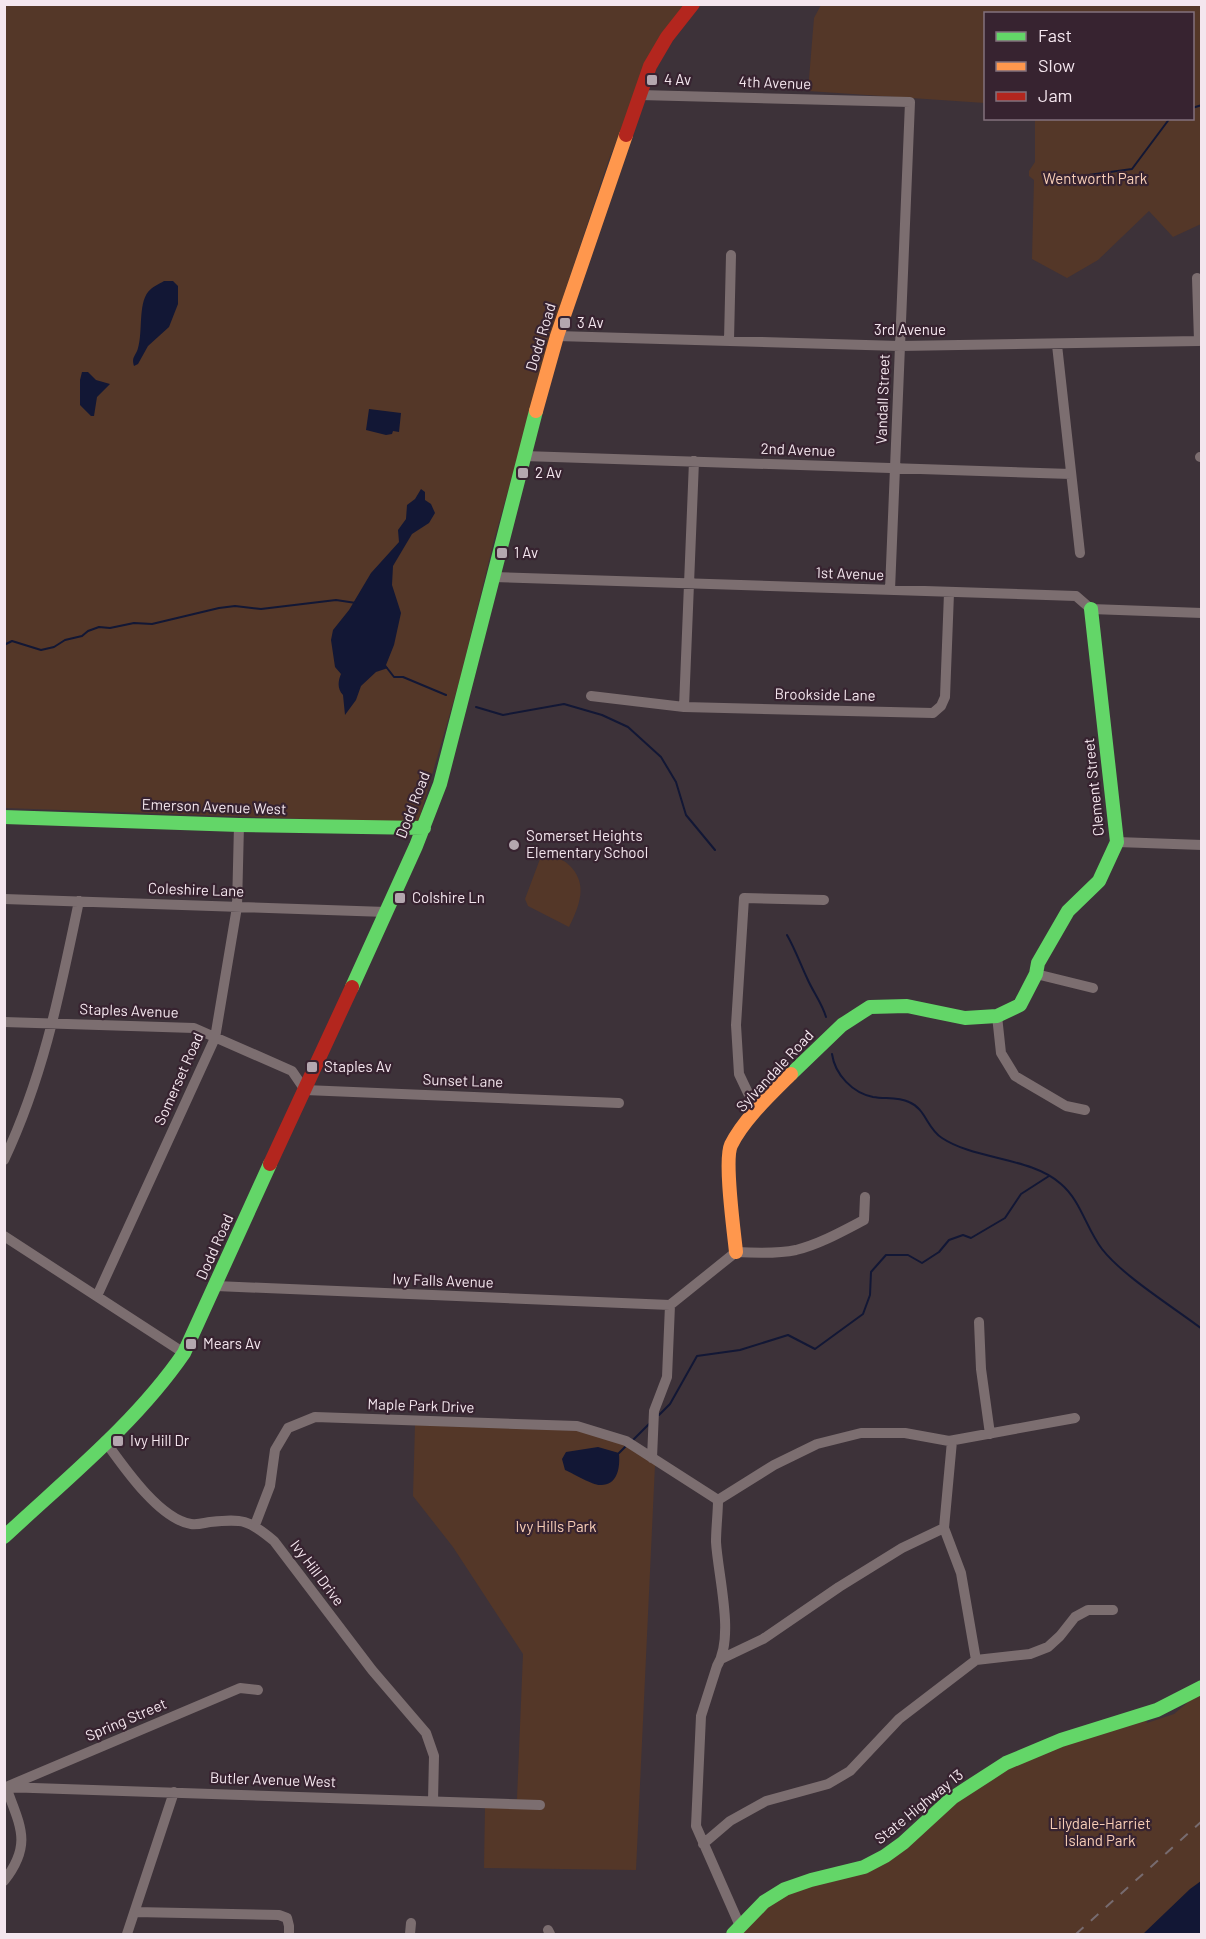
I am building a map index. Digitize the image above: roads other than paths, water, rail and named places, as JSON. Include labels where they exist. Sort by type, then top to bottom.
[{"type":"street","name":"Dodd Road","points":[[4,1537],[132,1417],[165,1381],[184,1353],[424,828],[440,784],[557,336],[650,66],[667,38],[693,4]]},
{"type":"street","name":"4th Avenue","points":[[640,94],[910,102]]},
{"type":"street","name":"Vandall Street","points":[[890,590],[910,102]]},
{"type":"street","points":[[729,340],[731,255]]},
{"type":"street","name":"3rd Avenue","points":[[557,336],[900,345],[1057,345],[1199,341],[1197,278]]},
{"type":"street","points":[[1057,345],[1080,553]]},
{"type":"street","name":"2nd Avenue","points":[[524,456],[1071,474]]},
{"type":"street","points":[[684,707],[694,461]]},
{"type":"street","name":"1st Avenue","points":[[493,577],[1076,596],[1091,609],[1202,613]]},
{"type":"street","name":"Brookside Lane","points":[[591,696],[684,707],[933,713],[941,706],[945,697],[949,592]]},
{"type":"street","name":"Clement Street","points":[[1036,974],[1038,963],[1068,911],[1099,881],[1117,842],[1091,609]]},
{"type":"street","name":"Emerson Avenue West","points":[[4,817],[239,825],[424,828]]},
{"type":"street","name":"Somerset Road","points":[[97,1296],[215,1038],[237,907],[239,825]]},
{"type":"street","points":[[1117,842],[1202,845]]},
{"type":"street","points":[[760,1106],[748,1093],[739,1074],[736,1025],[744,898],[824,900]]},
{"type":"street","name":"Coleshire Lane","points":[[4,899],[386,912]]},
{"type":"street","points":[[4,1160],[30,1102],[54,1023],[79,901]]},
{"type":"street","points":[[1036,974],[1093,988]]},
{"type":"street","name":"Sylvandale Road","points":[[736,1252],[729,1175],[730,1147],[760,1106],[842,1025],[870,1007],[907,1006],[965,1018],[997,1016],[1020,1005],[1036,974]]},
{"type":"street","points":[[997,1016],[1001,1053],[1015,1076],[1066,1106],[1085,1110]]},
{"type":"street","name":"Staples Avenue","points":[[4,1022],[194,1028],[292,1071],[305,1090]]},
{"type":"street","name":"Sunset Lane","points":[[305,1090],[619,1103]]},
{"type":"street","points":[[718,1500],[652,1458],[654,1411],[667,1377],[670,1305],[736,1252],[796,1250],[831,1237],[864,1220],[865,1197]]},
{"type":"street","points":[[4,1236],[184,1353]]},
{"type":"street","name":"Ivy Falls Avenue","points":[[216,1286],[670,1305]]},
{"type":"street","points":[[979,1322],[981,1368],[990,1434]]},
{"type":"street","name":"Maple Park Drive","points":[[255,1525],[270,1486],[275,1450],[288,1428],[315,1417],[578,1426],[626,1441],[652,1458]]},
{"type":"street","points":[[718,1500],[774,1465],[817,1444],[861,1433],[905,1433],[949,1441],[1075,1418]]},
{"type":"street","points":[[105,1441],[139,1487],[173,1517],[192,1524],[235,1520],[255,1525]]},
{"type":"street","points":[[949,1441],[952,1441],[944,1528],[961,1574],[976,1660]]},
{"type":"street","points":[[718,1500],[716,1540],[722,1603],[726,1619],[721,1659],[702,1716],[696,1827],[737,1930]]},
{"type":"street","name":"Ivy Hill Drive","points":[[255,1525],[274,1541],[372,1670],[426,1733],[434,1756],[433,1801]]},
{"type":"street","points":[[721,1659],[763,1639],[839,1587],[902,1548],[944,1528]]},
{"type":"street","points":[[703,1844],[730,1821],[766,1801],[828,1784],[850,1771],[899,1719],[976,1660],[1030,1654],[1048,1647],[1076,1617],[1089,1610],[1113,1610]]},
{"type":"street","name":"State Highway 13","points":[[737,1930],[764,1902],[787,1886],[864,1867],[886,1856],[972,1784],[1028,1751],[1159,1709],[1202,1687]]},
{"type":"street","name":"Spring Street","points":[[5,1787],[240,1688],[258,1690]]},
{"type":"street","points":[[4,1881],[13,1870],[20,1851],[22,1832],[5,1787]]},
{"type":"street","name":"Butler Avenue West","points":[[5,1787],[540,1805]]},
{"type":"street","points":[[128,1935],[174,1792]]},
{"type":"street","points":[[135,1912],[279,1915],[287,1918],[290,1926],[289,1935]]},
{"type":"water","points":[[164,281],[173,281],[178,286],[178,304],[169,327],[148,346],[138,364],[134,366],[145,297],[151,289]]},
{"type":"water","points":[[82,372],[88,372],[96,380],[110,384],[97,397],[94,416],[91,416],[80,405]]},
{"type":"water","points":[[369,409],[401,413],[399,432],[393,431],[392,434],[386,435],[366,430]]},
{"type":"water","points":[[421,489],[425,492],[425,500],[431,504],[435,513],[429,523],[412,534],[393,566],[392,585],[401,613],[394,645],[386,665],[388,668],[376,672],[361,686],[356,700],[345,715],[343,695],[339,685],[341,674],[335,667],[331,640],[333,630],[349,610],[371,573],[399,542],[398,530],[406,519],[407,505],[415,499]]},
{"type":"water","points":[[598,1447],[619,1453],[617,1474],[611,1482],[597,1485],[565,1470],[562,1459],[566,1452]]},
{"type":"water","points":[[1201,1881],[1201,1934],[1143,1934],[1190,1889]]},
{"type":"waterway","points":[[1194,107],[1202,105]]},
{"type":"waterway","points":[[1045,181],[1132,169],[1169,120]]},
{"type":"waterway","points":[[4,645],[12,641],[41,650],[82,636],[99,627],[110,628],[134,623],[152,624],[235,606],[261,609],[336,600],[356,603]]},
{"type":"waterway","points":[[387,668],[394,677],[403,677],[446,695]]},
{"type":"waterway","points":[[476,707],[503,715],[564,704],[602,715],[628,727],[661,757],[676,782],[686,815],[715,850]]},
{"type":"waterway","points":[[787,935],[826,1017]]},
{"type":"waterway","points":[[832,1054],[841,1076],[859,1092],[873,1097],[905,1100],[919,1109],[937,1134],[955,1145],[1019,1163],[1049,1175],[1074,1198],[1096,1241],[1111,1259],[1122,1270],[1202,1329]]},
{"type":"waterway","points":[[659,1415],[670,1404],[697,1356],[740,1350],[788,1335],[815,1349],[863,1314],[870,1295],[871,1272],[886,1255],[908,1255],[922,1263],[939,1252],[949,1240],[963,1235],[971,1238],[1005,1218],[1021,1194],[1049,1176]]},
{"type":"waterway","points":[[633,1440],[650,1423]]},
{"type":"waterway","points":[[619,1453],[626,1446]]},
{"type":"railway","points":[[1076,1934],[1202,1821]]},
{"type":"place","name":"4 Av","points":[[652,80]]},
{"type":"place","name":"3 Av","points":[[565,323]]},
{"type":"place","name":"2 Av","points":[[523,473]]},
{"type":"place","name":"1 Av","points":[[502,553]]},
{"type":"place","name":"Somerset Heights Elementary School","points":[[514,845]]},
{"type":"place","name":"Colshire Ln","points":[[400,898]]},
{"type":"place","name":"Staples Av","points":[[312,1067]]},
{"type":"place","name":"Mears Av","points":[[191,1344]]},
{"type":"place","name":"Ivy Hill Dr","points":[[118,1441]]},
{"type":"park label","name":"Wentworth Park","points":[[1095,179]]},
{"type":"park label","name":"Ivy Hills Park","points":[[556,1527]]},
{"type":"park label","name":"Lilydale-Harriet Island Park","points":[[1100,1832]]}]
